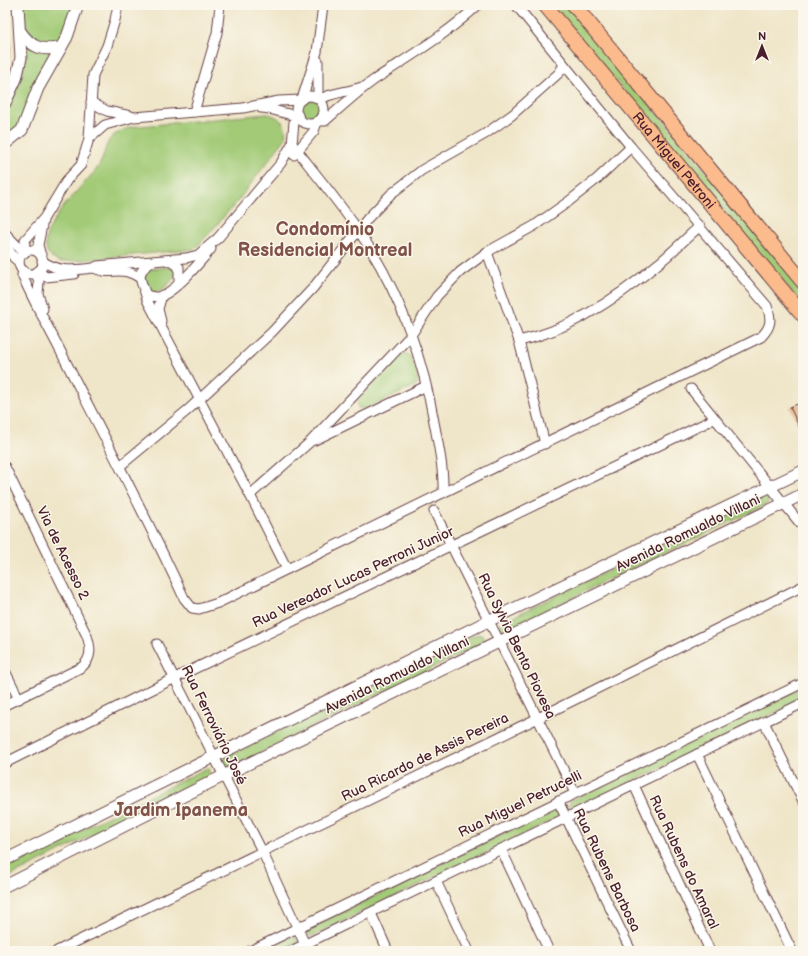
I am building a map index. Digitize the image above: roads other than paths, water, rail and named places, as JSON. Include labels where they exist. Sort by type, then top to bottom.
[{"type":"main road","name":"Rua Miguel Petroni","points":[[545,5],[803,315]]},
{"type":"main road","name":"Rua Miguel Petroni","points":[[574,5],[803,282]]},
{"type":"street","points":[[5,103],[16,79],[21,58],[18,5]]},
{"type":"street","points":[[7,142],[22,130],[38,88],[73,23],[78,5]]},
{"type":"street","points":[[19,262],[24,253],[24,244],[28,236],[44,218],[56,195],[81,165],[88,139],[93,75],[107,46],[118,5]]},
{"type":"street","points":[[194,112],[217,33],[220,5]]},
{"type":"street","points":[[281,163],[298,152],[314,131],[324,111],[319,99],[318,52],[323,5]]},
{"type":"street","points":[[318,52],[302,99],[297,107],[300,119],[308,124],[325,121],[369,84],[421,51],[463,19],[478,5]]},
{"type":"street","points":[[24,271],[22,275],[24,282],[46,322],[100,431],[120,466],[184,598],[192,608],[199,609],[218,603],[754,342],[767,331],[771,324],[767,306],[631,147],[516,5]]},
{"type":"street","points":[[19,30],[34,46],[52,50],[60,48]]},
{"type":"street","points":[[120,466],[198,401],[272,332],[313,288],[373,213],[405,182],[439,160],[485,134],[512,115],[559,73],[564,65]]},
{"type":"street","points":[[243,108],[279,101],[302,99],[310,96],[319,99],[326,95],[347,92],[369,84]]},
{"type":"street","points":[[91,102],[107,111],[134,117]]},
{"type":"street","points":[[88,139],[105,125],[134,117],[243,108],[270,108],[291,116],[298,115]]},
{"type":"street","points":[[146,295],[156,297],[162,295],[178,283],[206,255],[218,238],[281,163],[292,144],[294,122],[298,115]]},
{"type":"street","points":[[292,144],[359,231],[396,300],[411,335],[426,386],[441,462],[443,493]]},
{"type":"street","points":[[250,494],[310,442],[411,335],[428,309],[449,282],[487,252],[534,226],[568,202],[597,179],[631,147]]},
{"type":"street","points":[[5,243],[24,271],[30,274],[37,272],[42,267],[42,258],[38,244],[44,218]]},
{"type":"street","points":[[519,342],[542,337],[589,314],[659,264],[700,226]]},
{"type":"street","points":[[5,233],[19,237],[28,236]]},
{"type":"street","points":[[5,233],[24,253]]},
{"type":"street","points":[[24,253],[31,251],[58,270],[80,270],[94,268],[97,266],[193,257],[218,238]]},
{"type":"street","points":[[487,252],[519,342],[545,444]]},
{"type":"street","points":[[154,260],[143,269],[140,278],[147,300],[198,401],[250,494],[287,569]]},
{"type":"street","points":[[165,260],[175,264],[178,267],[178,283]]},
{"type":"street","points":[[94,268],[106,271],[128,271],[140,278]]},
{"type":"street","points":[[37,272],[43,277],[54,277],[72,275],[80,270]]},
{"type":"street","points":[[37,272],[39,282],[38,294],[46,322]]},
{"type":"street","points":[[162,295],[158,309],[166,336]]},
{"type":"street","points":[[310,442],[426,386]]},
{"type":"street","points":[[691,389],[803,526]]},
{"type":"street","name":"Rua Vereador Lucas Perroni Junior","points":[[5,763],[175,678],[714,419]]},
{"type":"street","name":"Via de Acesso 2","points":[[5,467],[91,647],[88,659],[82,668],[19,699]]},
{"type":"street","name":"Avenida Romualdo Villani","points":[[5,860],[213,755],[488,621],[803,472]]},
{"type":"street","name":"Avenida Romualdo Villani","points":[[5,886],[223,776],[803,494]]},
{"type":"street","name":"Rua Sylvio Bento Piovesa","points":[[434,510],[575,793]]},
{"type":"street","name":"Rua Ricardo de Assis Pereira","points":[[57,951],[538,718],[803,586]]},
{"type":"street","name":"Rua Ferroviário José","points":[[157,644],[262,851],[306,948]]},
{"type":"street","points":[[5,671],[19,699],[5,705]]},
{"type":"street","name":"Rua Miguel Petrucelli","points":[[250,951],[803,683]]},
{"type":"street","points":[[291,951],[306,948],[370,912],[803,703]]},
{"type":"street","points":[[764,722],[803,801]]},
{"type":"street","points":[[697,754],[792,951]]},
{"type":"street","name":"Rua Rubens do Amaral","points":[[634,785],[710,951]]},
{"type":"street","name":"Rua Rubens Barbosa","points":[[558,801],[631,951]]},
{"type":"street","points":[[501,849],[549,951]]},
{"type":"street","points":[[436,881],[469,951]]},
{"type":"street","points":[[370,912],[388,951]]},
{"type":"district","name":"Condomínio Residencial Montreal","points":[[325,239]]},
{"type":"district","name":"Jardim Ipanema","points":[[181,810]]}]
